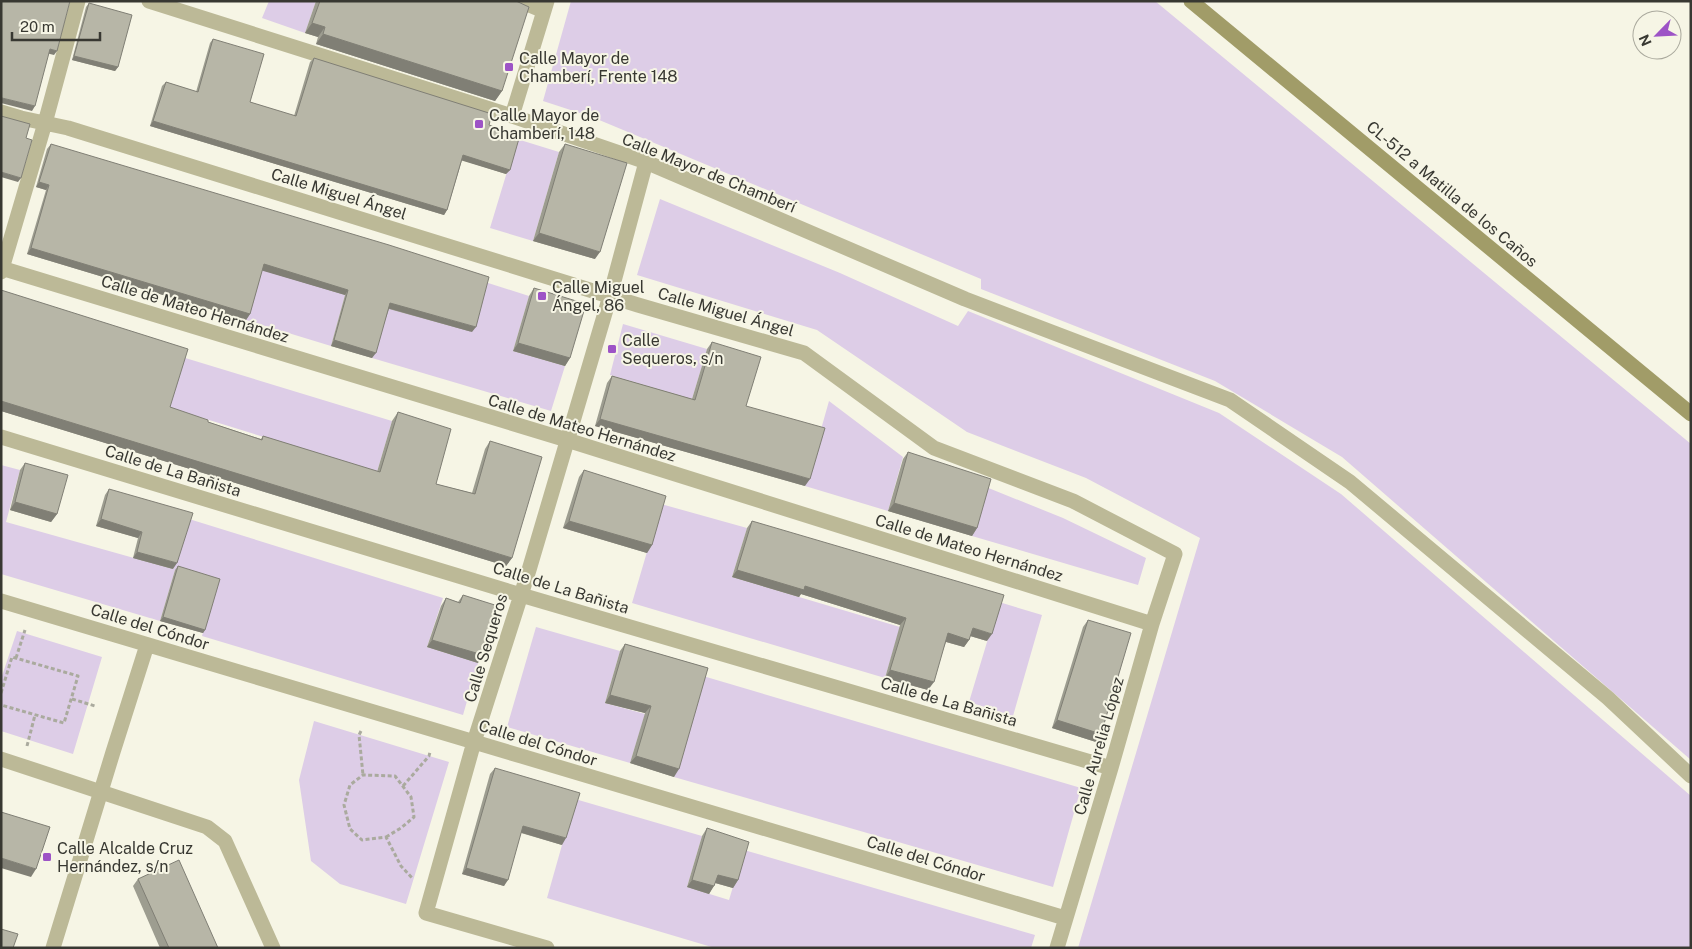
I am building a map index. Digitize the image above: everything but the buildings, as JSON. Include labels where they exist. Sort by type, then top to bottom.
[{"type":"street","points":[[2,269],[45,123],[78,1]]},
{"type":"street","name":"Calle Mayor de Chamberí","points":[[149,1],[512,116],[646,162],[965,299],[1230,400],[1350,482],[1608,698],[1691,776]]},
{"type":"street","points":[[512,116],[546,6],[520,1]]},
{"type":"street","name":"CL-512 a Matilla de los Caños","points":[[1191,1],[1691,414]]},
{"type":"street","name":"Calle Miguel Ángel","points":[[1,112],[68,128],[610,296],[804,353],[934,448],[1073,502],[1175,554]]},
{"type":"street","name":"Calle Sequeros","points":[[546,948],[426,913],[474,742],[521,595],[610,296],[646,162]]},
{"type":"street","name":"Calle de Mateo Hernández","points":[[2,269],[567,440],[1152,624]]},
{"type":"street","name":"Calle de La Bañista","points":[[1,437],[521,595],[1111,768]]},
{"type":"street","name":"Calle Aurelia López","points":[[1057,948],[1152,624],[1175,554]]},
{"type":"street","name":"Calle del Cóndor","points":[[1,601],[1065,918]]},
{"type":"street","points":[[53,948],[147,645]]},
{"type":"street","points":[[1,760],[206,827],[225,841],[273,948]]},
{"type":"path","points":[[16,658],[25,628]]},
{"type":"path","points":[[1,692],[12,657],[78,676],[64,723],[1,705]]},
{"type":"path","points":[[71,699],[95,706]]},
{"type":"path","points":[[28,740],[36,715]]},
{"type":"path","points":[[361,731],[359,735],[363,775]]},
{"type":"path","points":[[403,786],[429,756],[430,751]]},
{"type":"path","points":[[363,775],[395,776],[411,797],[414,817],[386,837],[362,840],[350,829],[344,805],[350,785],[363,775]]},
{"type":"path","points":[[386,837],[401,866],[417,882]]},
{"type":"shaded area","points":[[269,1],[316,1],[305,33],[262,18]]},
{"type":"shaded area","points":[[571,1],[1155,1],[1691,444],[1691,760],[1342,457],[1215,381],[981,289],[981,279],[592,117],[543,101]]},
{"type":"shaded area","points":[[517,139],[559,152],[533,241],[490,228]]},
{"type":"shaded area","points":[[660,199],[840,273],[958,326],[968,311],[1219,413],[1341,494],[1691,796],[1691,948],[1078,948],[1200,538],[1086,478],[967,432],[817,330],[637,275]]},
{"type":"shaded area","points":[[261,269],[345,295],[331,346],[246,320]]},
{"type":"shaded area","points":[[485,282],[529,296],[513,351],[565,366],[551,411],[372,358],[387,308],[455,327]]},
{"type":"shaded area","points":[[623,324],[707,349],[692,399],[610,375]]},
{"type":"shaded area","points":[[182,357],[392,421],[377,472],[167,407]]},
{"type":"shaded area","points":[[829,401],[903,457],[888,511],[805,486]]},
{"type":"shaded area","points":[[1,465],[20,470],[6,522],[173,569],[189,519],[443,598],[427,647],[478,663],[463,715],[202,636],[217,583],[175,570],[160,621],[1,574]]},
{"type":"shaded area","points":[[986,487],[1063,518],[1146,558],[1138,585],[972,536]]},
{"type":"shaded area","points":[[661,504],[747,528],[732,577],[900,627],[885,678],[632,603]]},
{"type":"shaded area","points":[[999,602],[1042,615],[1013,716],[969,702]]},
{"type":"shaded area","points":[[536,627],[620,651],[605,703],[645,714],[630,763],[507,727]]},
{"type":"shaded area","points":[[17,631],[102,657],[73,754],[1,731],[1,679]]},
{"type":"shaded area","points":[[703,676],[1081,788],[1053,887],[674,777]]},
{"type":"shaded area","points":[[314,721],[449,762],[406,904],[340,884],[311,861],[299,780]]},
{"type":"shaded area","points":[[575,799],[702,836],[687,887],[729,900],[744,850],[1035,935],[1031,948],[715,948],[547,898]]},
{"type":"place","name":"Calle Mayor de Chamberí, Frente 148","points":[[509,67]]},
{"type":"place","name":"Calle Mayor de Chamberí, 148","points":[[479,124]]},
{"type":"place","name":"Calle Miguel Ángel, 86","points":[[542,296]]},
{"type":"place","name":"Calle Sequeros, s/n","points":[[612,349]]},
{"type":"place","name":"Calle Alcalde Cruz Hernández, s/n","points":[[47,857]]}]
